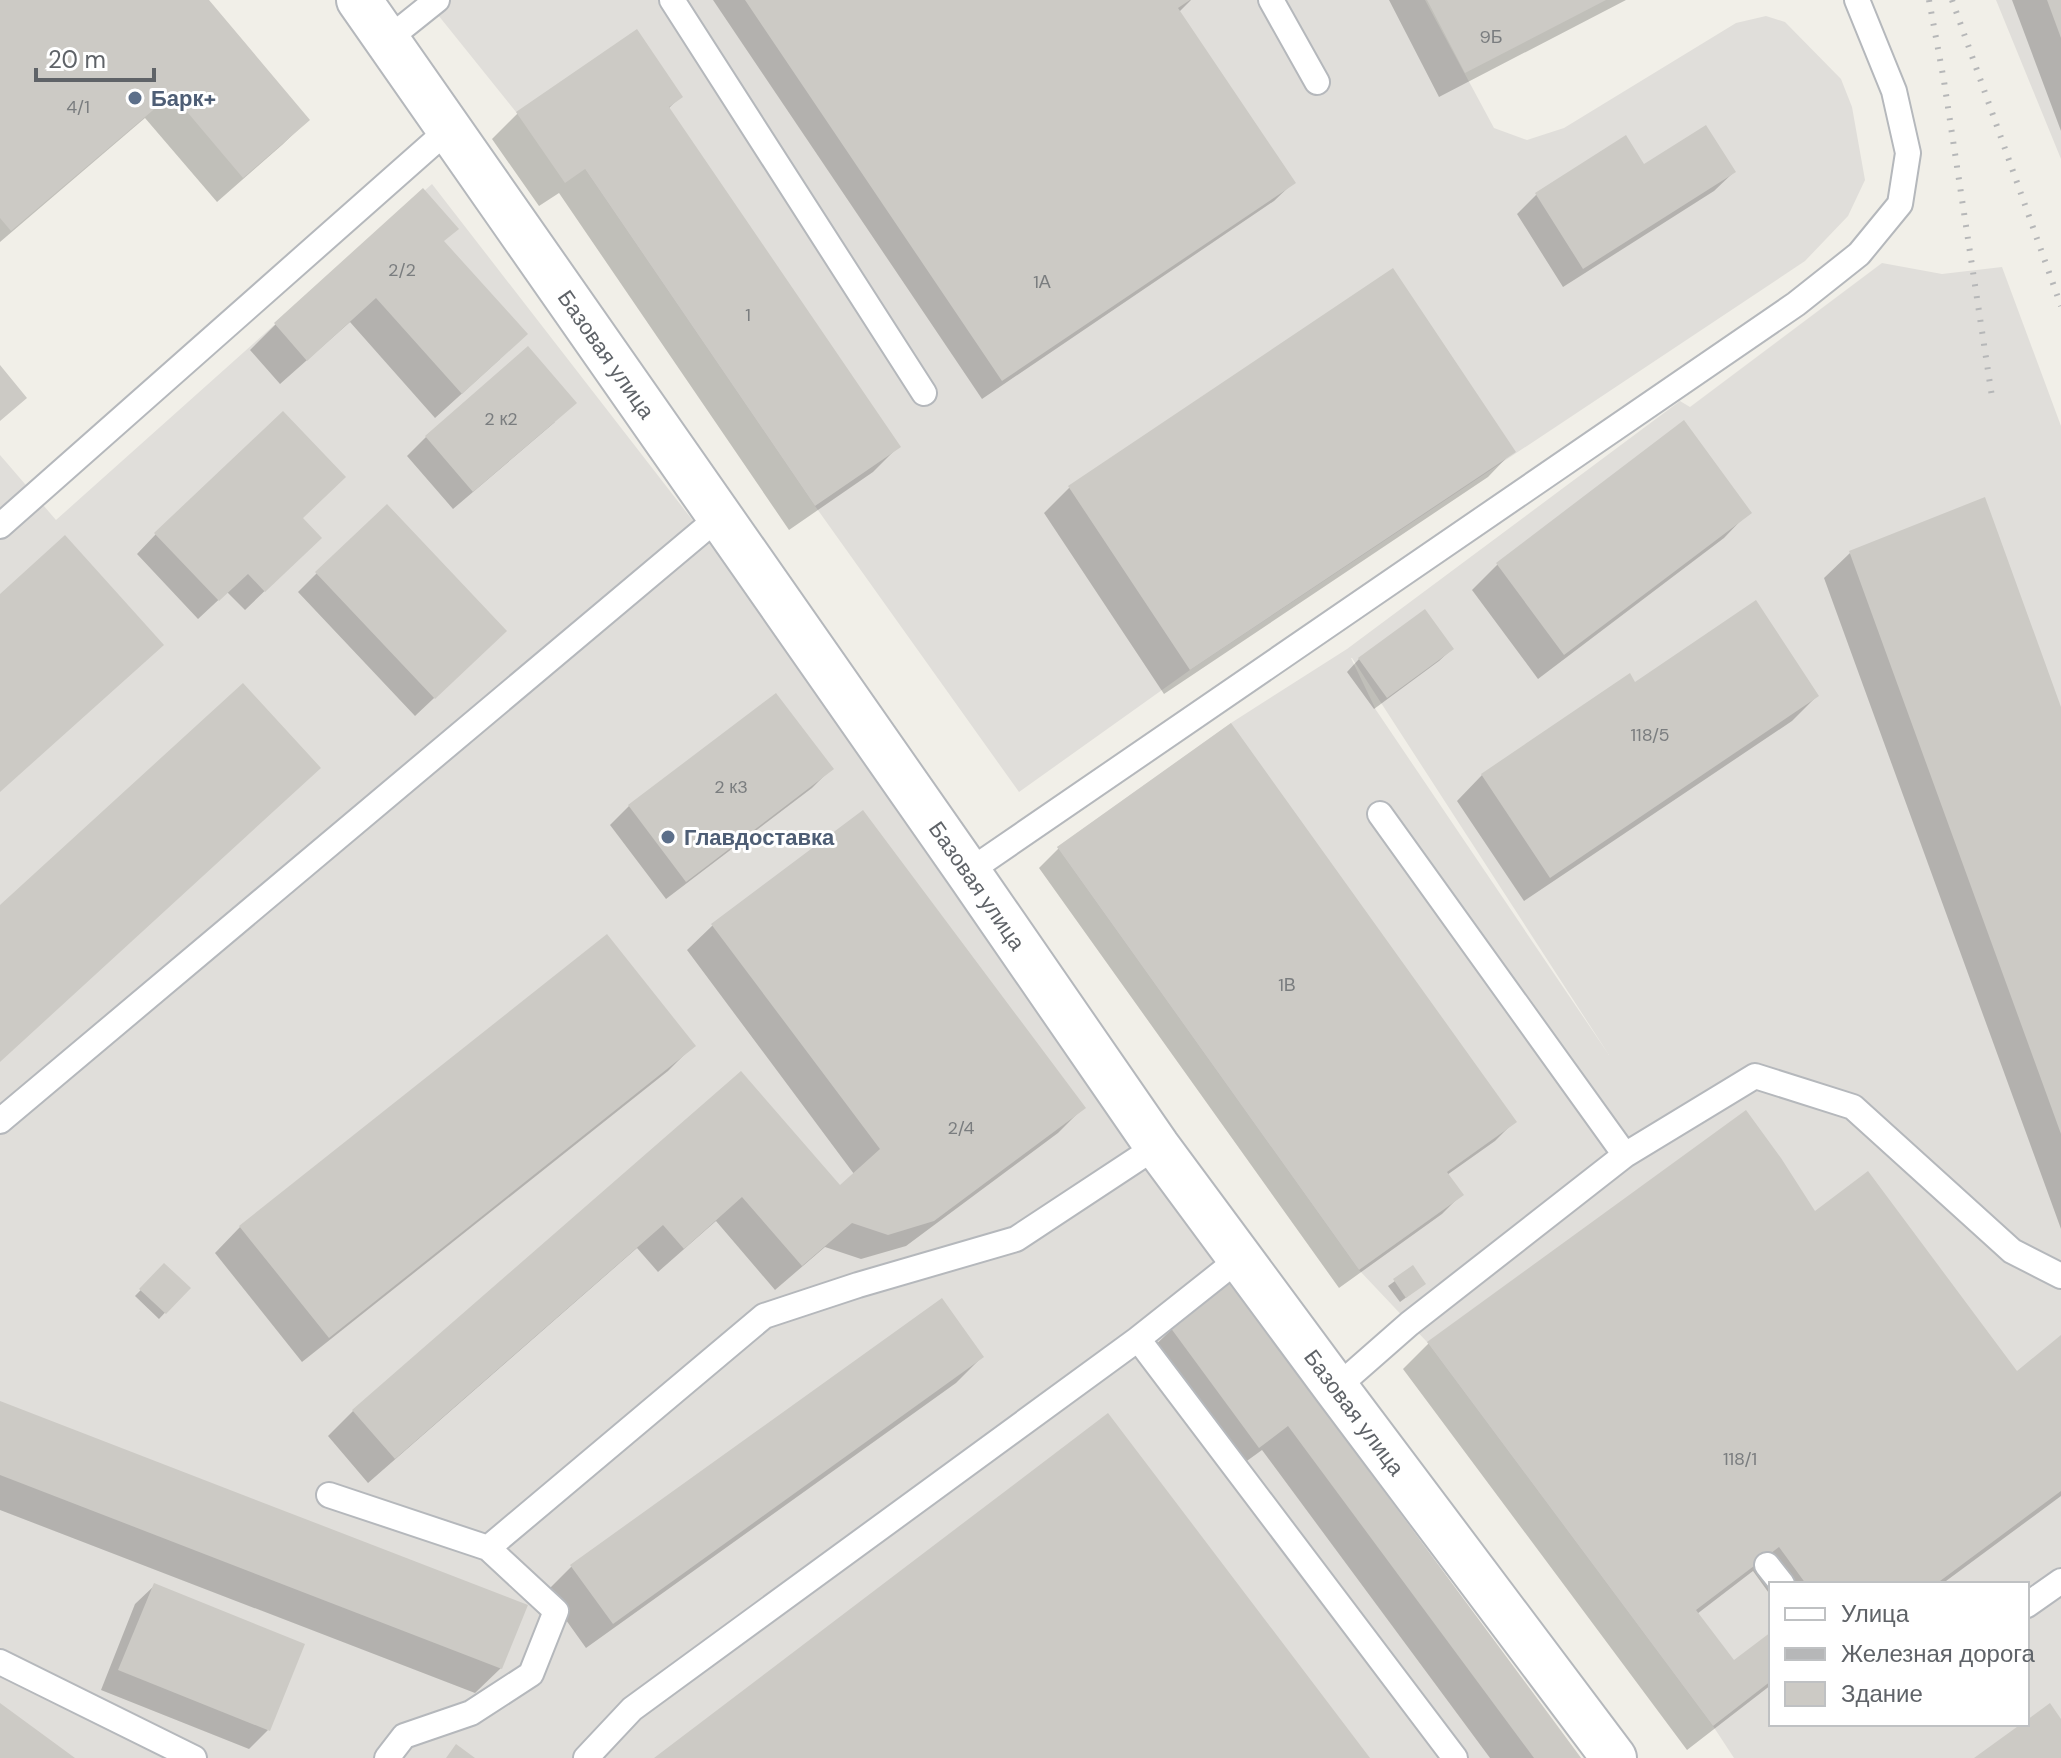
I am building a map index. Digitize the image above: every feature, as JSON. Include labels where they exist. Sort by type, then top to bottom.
[{"type":"street","name":"Базовая улица","points":[[359,0],[1157,1146],[1614,1758]]},
{"type":"lane","points":[[387,40],[437,0]]},
{"type":"lane","points":[[672,0],[924,393]]},
{"type":"lane","points":[[1271,0],[1317,82]]},
{"type":"lane","points":[[968,872],[1796,304],[1859,254],[1900,204],[1908,153],[1894,91],[1857,0]]},
{"type":"lane","points":[[0,526],[449,129]]},
{"type":"lane","points":[[0,1121],[720,516]]},
{"type":"lane","points":[[1380,814],[1625,1155]]},
{"type":"lane","points":[[1336,1388],[1409,1324],[1625,1155],[1755,1076],[1853,1107],[2012,1251],[2061,1276]]},
{"type":"lane","points":[[488,1548],[764,1316],[1016,1239],[1157,1146]]},
{"type":"lane","points":[[586,1758],[632,1709],[1138,1339],[1240,1258]]},
{"type":"lane","points":[[1138,1339],[1455,1758]]},
{"type":"lane","points":[[329,1495],[488,1548],[556,1611],[531,1674],[471,1713],[404,1736],[387,1758]]},
{"type":"lane","points":[[2029,1604],[2061,1581]]},
{"type":"lane","points":[[0,1662],[194,1758]]},
{"type":"shaded area","points":[[426,0],[1425,0],[1494,128],[1527,140],[1564,128],[1736,23],[1766,16],[1785,22],[1841,79],[1852,107],[1865,180],[1848,216],[1805,261],[1190,670],[1019,792],[815,506],[585,169],[516,112]]},
{"type":"shaded area","points":[[1996,0],[2061,0],[2061,159]]},
{"type":"shaded area","points":[[432,184],[718,553],[862,755],[897,812],[1139,1158],[1203,1239],[1230,1283],[1581,1758],[0,1758],[0,455],[56,520]]},
{"type":"shaded area","points":[[1882,263],[1942,274],[2002,267],[2061,426],[2061,1758],[1734,1758],[1427,1342],[1359,1270],[1057,847],[1231,723],[1347,649],[1680,401],[1690,407]],"holes":[[[1352,658],[1609,1055],[1376,710]]]},
{"type":"building","points":[[0,0],[209,0],[310,120],[243,178],[172,94],[11,231],[0,218]]},
{"type":"building","points":[[745,0],[1190,0],[1178,8],[1296,183],[1002,381]]},
{"type":"building","points":[[1427,0],[1606,0],[1465,73]]},
{"type":"building","points":[[2047,0],[2061,0],[2061,38]]},
{"type":"building","points":[[637,29],[683,97],[669,107],[901,447],[815,506],[585,169],[565,183],[516,112]]},
{"type":"building","points":[[1706,125],[1736,172],[1583,269],[1535,193],[1626,135],[1644,164]]},
{"type":"building","points":[[423,188],[459,229],[444,241],[528,334],[462,394],[376,298],[307,361],[274,323]]},
{"type":"building","points":[[1393,268],[1516,452],[1190,670],[1068,486]]},
{"type":"building","points":[[528,346],[577,403],[473,492],[425,436]]},
{"type":"building","points":[[0,365],[27,398],[0,421]]},
{"type":"building","points":[[283,411],[346,477],[303,518],[322,538],[265,592],[248,574],[219,601],[154,533]]},
{"type":"building","points":[[1684,420],[1752,513],[1564,655],[1496,563]]},
{"type":"building","points":[[1985,497],[2061,707],[2061,1134],[1849,551]]},
{"type":"building","points":[[387,504],[507,631],[435,699],[315,572]]},
{"type":"building","points":[[65,535],[164,645],[0,792],[0,594]]},
{"type":"building","points":[[1756,600],[1819,696],[1550,878],[1481,774],[1630,673],[1635,682]]},
{"type":"building","points":[[1425,609],[1454,649],[1387,698],[1358,658]]},
{"type":"building","points":[[243,683],[321,768],[0,1062],[0,905]]},
{"type":"building","points":[[776,693],[834,769],[686,882],[628,805]]},
{"type":"building","points":[[1231,723],[1517,1122],[1447,1172],[1464,1195],[1359,1270],[1057,847]]},
{"type":"building","points":[[863,810],[1086,1108],[934,1221],[888,1235],[852,1223],[802,1266],[742,1197],[684,1249],[663,1225],[395,1459],[352,1410],[741,1071],[840,1185],[880,1149],[711,924]]},
{"type":"building","points":[[607,934],[696,1046],[329,1338],[239,1226]]},
{"type":"building","points":[[1746,1110],[1815,1211],[1868,1171],[2017,1371],[2061,1335],[2061,1491],[1939,1582],[1805,1582],[1779,1547],[1696,1610],[1734,1660],[1769,1634],[1769,1683],[1713,1726],[1427,1342]]},
{"type":"building","points":[[164,1263],[191,1288],[166,1314],[139,1289]]},
{"type":"building","points":[[1413,1265],[1426,1284],[1406,1298],[1393,1279]]},
{"type":"building","points":[[1230,1283],[1581,1758],[1534,1758],[1288,1426],[1259,1448],[1170,1327]]},
{"type":"building","points":[[942,1298],[984,1357],[613,1624],[570,1565]]},
{"type":"building","points":[[0,1401],[528,1605],[502,1669],[0,1475]]},
{"type":"building","points":[[1108,1413],[1370,1758],[654,1758]]},
{"type":"building","points":[[154,1583],[305,1644],[270,1731],[118,1670]]},
{"type":"building","points":[[0,1703],[75,1758],[0,1758]]},
{"type":"building","points":[[2050,1703],[2061,1719],[2061,1758],[1974,1758],[2018,1726],[2029,1726],[2029,1719]]},
{"type":"building","points":[[456,1744],[475,1758],[446,1758]]},
{"type":"railway","points":[[1929,0],[1992,397]]},
{"type":"railway","points":[[1952,0],[2061,306]]},
{"type":"place","name":"Барк+","points":[[135,98]]},
{"type":"place","name":"Главдоставка","points":[[668,837]]}]
